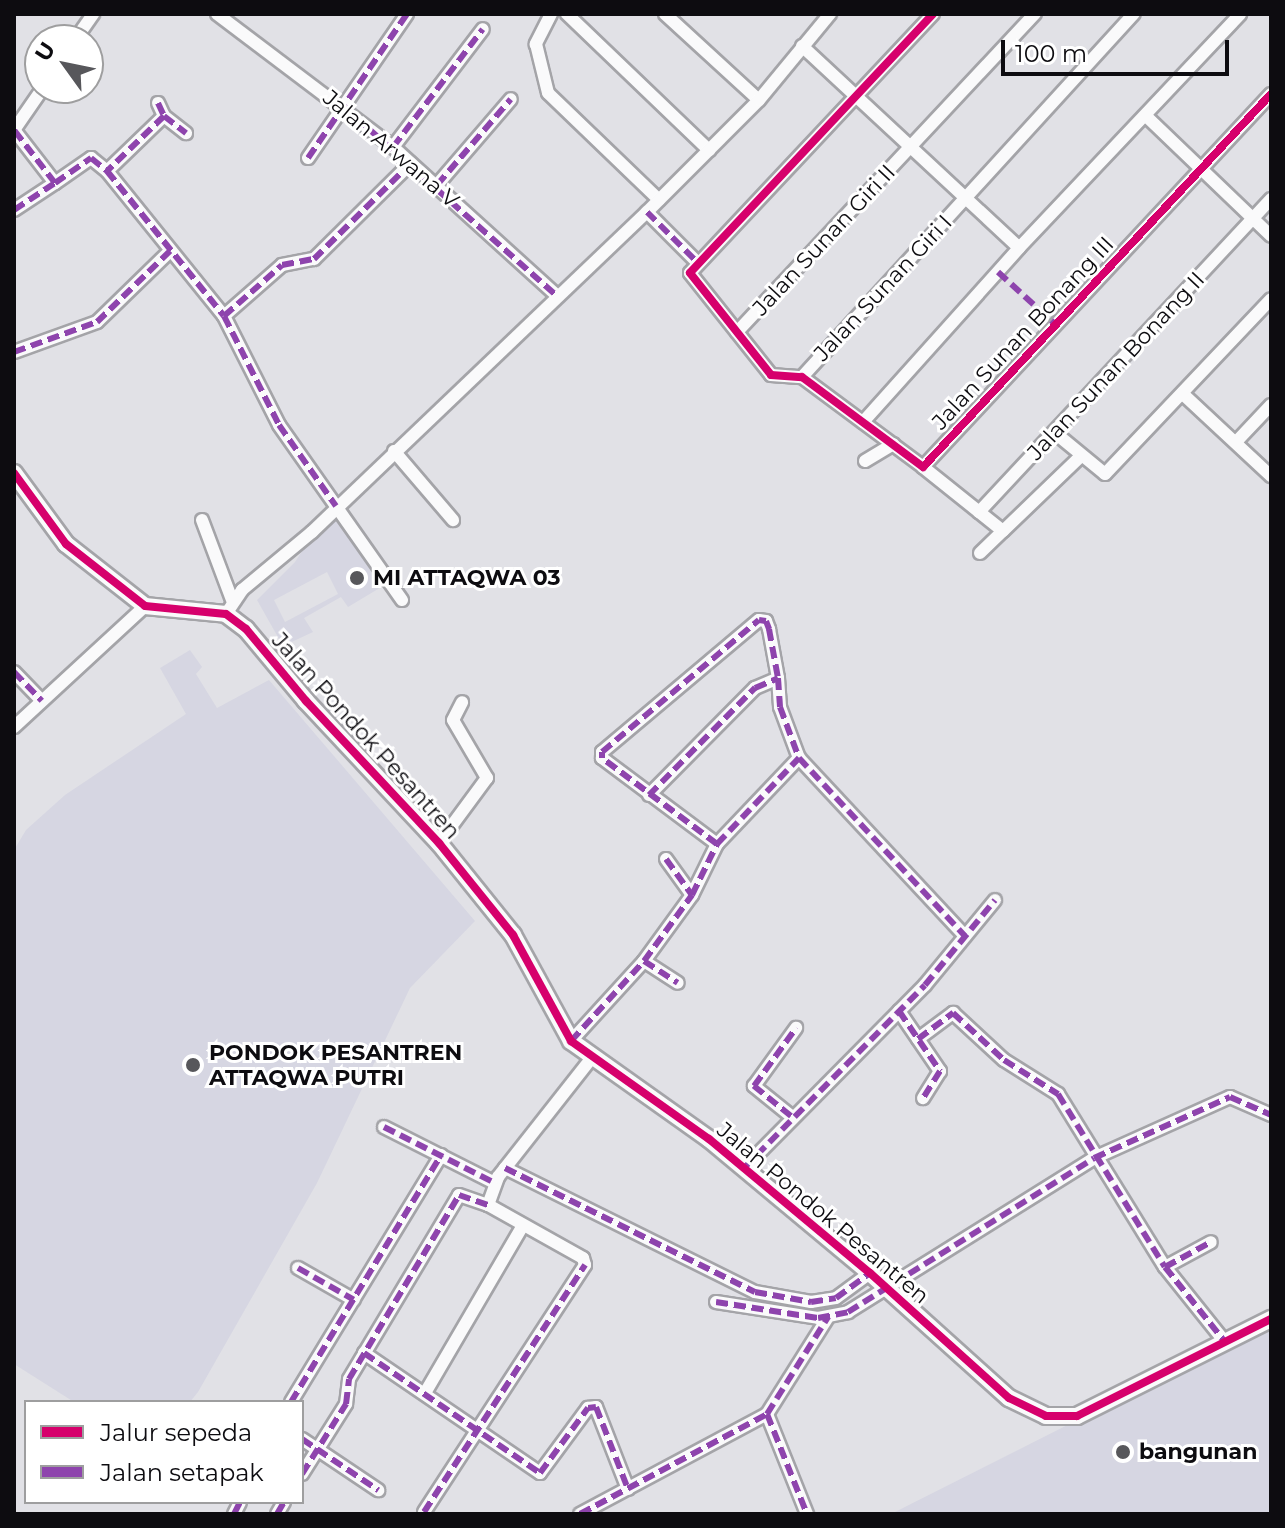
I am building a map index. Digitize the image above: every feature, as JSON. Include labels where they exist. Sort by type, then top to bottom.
[{"type":"street","name":"Jalan Arwana V","points":[[217,14],[343,106],[393,147],[556,295]]},
{"type":"street","points":[[308,158],[407,14]]},
{"type":"street","points":[[551,14],[536,44],[544,86],[659,200]]},
{"type":"street","points":[[567,14],[709,150]]},
{"type":"street","points":[[665,14],[759,100]]},
{"type":"street","points":[[14,473],[19,494],[66,544],[145,606],[229,607],[647,212],[759,100],[830,14]]},
{"type":"street","points":[[933,14],[698,263],[691,277],[771,375],[802,377],[1003,531]]},
{"type":"street","name":"Jalan Sunan Giri II","points":[[737,332],[1035,14]]},
{"type":"street","name":"Jalan Sunan Giri I","points":[[802,377],[1134,14]]},
{"type":"street","points":[[863,422],[1019,248],[1240,14]]},
{"type":"street","points":[[393,147],[483,29]]},
{"type":"street","points":[[802,46],[1019,248]]},
{"type":"street","name":"Jalan Sunan Bonang III","points":[[923,467],[1271,94]]},
{"type":"street","points":[[437,185],[511,99]]},
{"type":"street","points":[[32,104],[14,130],[55,183]]},
{"type":"street","points":[[107,171],[161,109],[186,133]]},
{"type":"street","points":[[1146,116],[1271,236]]},
{"type":"street","points":[[14,210],[91,158],[107,171],[224,316],[279,425],[402,600]]},
{"type":"street","points":[[224,316],[282,265],[314,259],[411,163]]},
{"type":"street","name":"Jalan Sunan Bonang II","points":[[979,512],[1271,199]]},
{"type":"street","points":[[647,212],[698,263]]},
{"type":"street","points":[[14,352],[97,322],[170,251]]},
{"type":"street","points":[[1054,432],[1105,474],[1184,395],[1271,299]]},
{"type":"street","points":[[1184,395],[1271,476]]},
{"type":"street","points":[[1236,442],[1271,405]]},
{"type":"street","points":[[865,461],[893,444]]},
{"type":"street","points":[[394,451],[453,520]]},
{"type":"street","points":[[980,553],[1081,456]]},
{"type":"street","points":[[202,520],[229,607]]},
{"type":"street","points":[[14,727],[145,606]]},
{"type":"street","name":"Jalan Pondok Pesantren","points":[[229,607],[306,701],[439,843],[513,935],[571,1041],[591,1059],[744,1168],[877,1279],[1009,1398],[1046,1416],[1077,1416],[1271,1319]]},
{"type":"street","points":[[717,844],[649,795],[602,752],[759,620],[766,621],[778,678],[780,707],[799,758],[965,936]]},
{"type":"street","points":[[14,672],[42,701]]},
{"type":"street","points":[[649,795],[755,688],[778,678]]},
{"type":"street","points":[[439,843],[487,778],[453,720],[462,702]]},
{"type":"street","points":[[571,1041],[644,961],[692,895],[717,844],[799,758]]},
{"type":"street","points":[[666,859],[692,895]]},
{"type":"street","points":[[744,1168],[791,1116],[899,1011],[995,900]]},
{"type":"street","points":[[644,961],[678,983]]},
{"type":"street","points":[[899,1011],[940,1071],[923,1098]]},
{"type":"street","points":[[918,1039],[953,1013],[1004,1060],[1058,1094],[1094,1158],[1165,1267],[1225,1342]]},
{"type":"street","points":[[791,1116],[754,1086],[796,1028]]},
{"type":"street","points":[[488,1205],[500,1175],[591,1059]]},
{"type":"street","points":[[384,1127],[441,1155],[500,1175],[755,1292],[811,1302],[836,1298],[877,1279],[1094,1158],[1230,1097],[1271,1115]]},
{"type":"street","points":[[292,1400],[441,1155]]},
{"type":"street","points":[[304,1471],[346,1404],[349,1379],[459,1195],[488,1205],[586,1263],[481,1429],[424,1512]]},
{"type":"street","points":[[425,1393],[523,1225]]},
{"type":"street","points":[[1165,1267],[1211,1242]]},
{"type":"street","points":[[298,1268],[354,1300]]},
{"type":"street","points":[[716,1302],[828,1317],[868,1303],[877,1279]]},
{"type":"street","points":[[580,1514],[767,1414],[828,1317]]},
{"type":"street","points":[[364,1353],[481,1429],[540,1473],[588,1408],[596,1407],[628,1489]]},
{"type":"street","points":[[767,1414],[807,1514]]},
{"type":"street","points":[[304,1440],[378,1490]]},
{"type":"shaded area","name":"MI ATTAQWA 03","points":[[331,507],[388,583],[348,607],[341,597],[304,618],[313,632],[283,646],[257,600],[295,562]],"holes":[[[327,572],[338,594],[285,622],[274,600]]]},
{"type":"shaded area","name":"PONDOK PESANTREN ATTAQWA PUTRI","points":[[190,650],[202,667],[196,674],[217,708],[269,680],[475,921],[410,988],[317,1183],[192,1400],[71,1400],[14,1364],[14,850],[26,830],[65,795],[186,714],[160,668]]},
{"type":"shaded area","points":[[1271,1330],[1271,1514],[891,1514],[1204,1356]]},
{"type":"marked path","points":[[308,158],[407,14]]},
{"type":"marked path","points":[[393,147],[483,29]]},
{"type":"marked path","points":[[437,185],[511,99]]},
{"type":"marked path","points":[[158,103],[164,116],[186,133]]},
{"type":"marked path","points":[[343,106],[556,295]]},
{"type":"marked path","points":[[164,116],[107,171],[224,316],[279,425],[336,506]]},
{"type":"marked path","points":[[14,130],[55,183],[14,210]]},
{"type":"marked path","points":[[55,183],[91,158],[107,171]]},
{"type":"marked path","points":[[224,316],[282,265],[314,259],[411,163]]},
{"type":"marked path","points":[[647,212],[698,263]]},
{"type":"marked path","points":[[14,352],[97,322],[170,251]]},
{"type":"marked path","points":[[998,272],[1056,325]]},
{"type":"marked path","points":[[717,844],[602,758],[602,752],[759,620],[766,621],[769,629],[778,678]]},
{"type":"marked path","points":[[14,672],[42,701]]},
{"type":"marked path","points":[[649,795],[755,688],[778,678],[780,707],[799,758],[965,936]]},
{"type":"marked path","points":[[571,1041],[644,961],[692,895],[717,844],[799,758]]},
{"type":"marked path","points":[[666,859],[692,895]]},
{"type":"marked path","points":[[744,1168],[925,985],[995,900]]},
{"type":"marked path","points":[[644,961],[678,983]]},
{"type":"marked path","points":[[899,1011],[940,1071],[923,1098]]},
{"type":"marked path","points":[[918,1039],[953,1013],[1004,1060],[1058,1094],[1165,1267],[1225,1342]]},
{"type":"marked path","points":[[791,1116],[754,1086],[796,1028]]},
{"type":"marked path","points":[[716,1302],[818,1318],[848,1312],[1094,1158],[1230,1097],[1271,1115]]},
{"type":"marked path","points":[[384,1127],[495,1183]]},
{"type":"marked path","points":[[292,1400],[441,1155]]},
{"type":"marked path","points":[[505,1168],[755,1292],[811,1302],[836,1298],[870,1273]]},
{"type":"marked path","points":[[304,1471],[346,1404],[349,1379],[459,1195],[488,1205]]},
{"type":"marked path","points":[[1165,1267],[1211,1242]]},
{"type":"marked path","points":[[424,1512],[585,1265]]},
{"type":"marked path","points":[[298,1268],[354,1300]]},
{"type":"marked path","points":[[580,1514],[767,1414],[828,1317]]},
{"type":"marked path","points":[[364,1353],[540,1473],[588,1408],[596,1407],[628,1489]]},
{"type":"marked path","points":[[767,1414],[807,1514]]},
{"type":"marked path","points":[[304,1440],[378,1490]]},
{"type":"marked path","points":[[234,1514],[239,1504]]},
{"type":"marked path","points":[[277,1514],[283,1504]]},
{"type":"cycle path","points":[[933,14],[690,273],[771,375],[802,377],[923,467],[1271,94]]},
{"type":"cycle path","points":[[14,473],[66,544],[145,606],[226,614],[246,629],[306,701],[439,843],[513,935],[571,1041],[709,1139],[870,1273],[1009,1398],[1046,1416],[1077,1416],[1271,1319]]},
{"type":"place","name":"MI ATTAQWA 03","points":[[357,578]]},
{"type":"place","name":"PONDOK PESANTREN ATTAQWA PUTRI","points":[[193,1065]]},
{"type":"place","name":"bangunan","points":[[1123,1452]]}]
